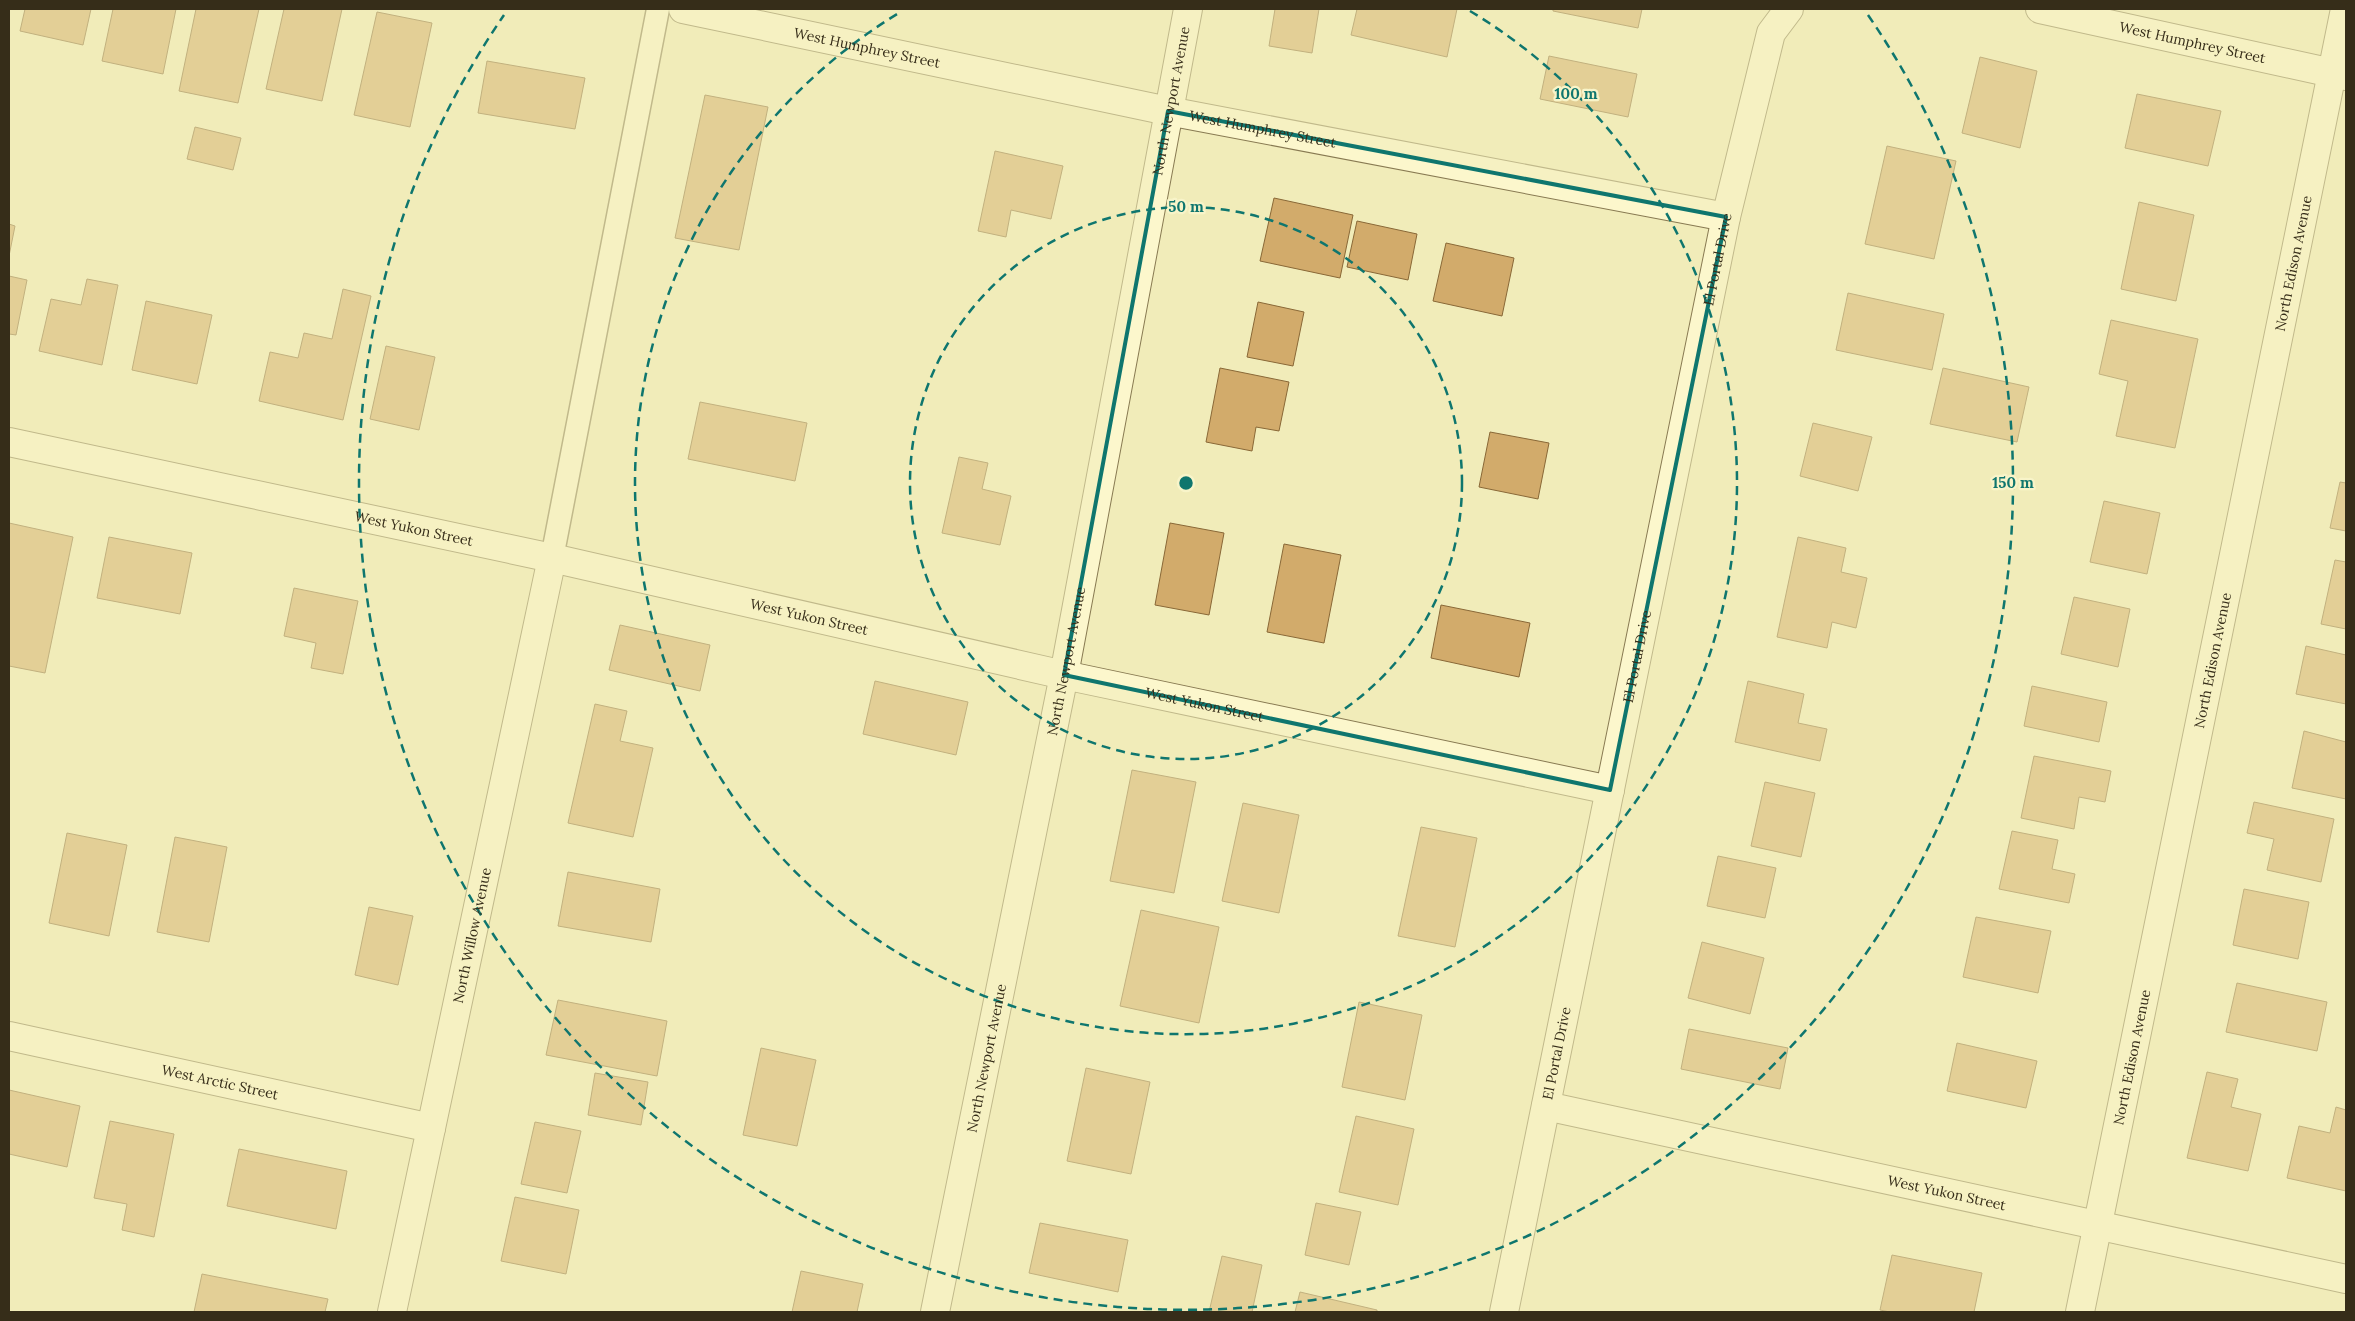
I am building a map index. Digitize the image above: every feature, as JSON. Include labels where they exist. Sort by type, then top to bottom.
[{"type":"street","name":"West Humphrey Street","points":[[683,9],[1168,110],[1726,217]]},
{"type":"street","name":"North Newport Avenue","points":[[935,1312],[1064,675],[1188,9]]},
{"type":"street","name":"El Portal Drive","points":[[1504,1312],[1726,217],[1771,33],[1789,9]]},
{"type":"street","name":"West Humphrey Street","points":[[2040,9],[2339,74]]},
{"type":"street","name":"North Edison Avenue","points":[[2080,1312],[2339,74],[2345,9]]},
{"type":"street","name":"West Yukon Street","points":[[9,442],[552,558],[1064,675],[1610,790]]},
{"type":"street","name":"North Willow Avenue","points":[[392,1312],[552,558]]},
{"type":"street","name":"West Arctic Street","points":[[9,1036],[431,1128]]},
{"type":"street","name":"West Yukon Street","points":[[1546,1106],[2346,1279]]},
{"type":"lane","points":[[552,558],[658,9]]},
{"type":"highlighted area","points":[[1168,111],[1726,217],[1610,790],[1064,675]]},
{"type":"building","points":[[25,9],[91,9],[83,45],[20,31]]},
{"type":"building","points":[[113,9],[176,9],[163,74],[102,61]]},
{"type":"building","points":[[196,9],[259,9],[238,103],[179,91]]},
{"type":"building","points":[[284,9],[342,9],[322,101],[266,89]]},
{"type":"building","points":[[1275,9],[1319,9],[1312,53],[1269,46]]},
{"type":"building","points":[[1357,9],[1457,9],[1447,57],[1351,35]]},
{"type":"building","points":[[1553,9],[1642,9],[1638,28],[1553,11]]},
{"type":"building","points":[[377,12],[432,23],[410,127],[354,115]]},
{"type":"building","points":[[1549,56],[1637,74],[1628,117],[1540,99]]},
{"type":"building","points":[[1980,57],[2037,71],[2020,148],[1962,133]]},
{"type":"building","points":[[487,61],[585,78],[575,129],[478,113]]},
{"type":"building","points":[[2137,94],[2221,111],[2208,166],[2125,148]]},
{"type":"building","points":[[705,95],[768,107],[739,250],[675,238]]},
{"type":"building","points":[[195,127],[241,138],[233,170],[187,159]]},
{"type":"building","points":[[1887,146],[1956,161],[1934,259],[1865,244]]},
{"type":"building","points":[[995,151],[1063,166],[1051,219],[1011,210],[1006,237],[978,231]]},
{"type":"building","points":[[1274,198],[1353,215],[1340,278],[1260,261]]},
{"type":"building","points":[[2139,202],[2194,215],[2176,301],[2121,289]]},
{"type":"building","points":[[1357,221],[1417,234],[1408,280],[1347,267]]},
{"type":"building","points":[[9,224],[15,226],[9,256]]},
{"type":"building","points":[[1446,243],[1514,258],[1502,316],[1433,301]]},
{"type":"building","points":[[9,276],[27,280],[16,335],[9,334]]},
{"type":"building","points":[[87,279],[118,285],[102,365],[39,351],[51,299],[81,305]]},
{"type":"building","points":[[343,289],[371,296],[343,420],[259,401],[270,352],[298,358],[304,333],[332,339]]},
{"type":"building","points":[[1848,293],[1944,314],[1932,370],[1836,350]]},
{"type":"building","points":[[146,301],[212,315],[197,384],[132,370]]},
{"type":"building","points":[[1258,302],[1304,312],[1293,366],[1247,357]]},
{"type":"building","points":[[2111,320],[2198,339],[2175,448],[2116,436],[2128,381],[2099,374]]},
{"type":"building","points":[[386,346],[435,357],[419,430],[370,419]]},
{"type":"building","points":[[1220,368],[1289,382],[1279,431],[1256,427],[1252,451],[1206,442]]},
{"type":"building","points":[[1943,368],[2029,387],[2017,442],[1930,424]]},
{"type":"building","points":[[700,402],[807,423],[795,481],[688,459]]},
{"type":"building","points":[[1813,423],[1872,437],[1858,491],[1800,476]]},
{"type":"building","points":[[1490,432],[1549,443],[1538,499],[1479,487]]},
{"type":"building","points":[[959,457],[988,463],[982,489],[1011,496],[1000,545],[942,533]]},
{"type":"building","points":[[2340,482],[2346,483],[2346,531],[2330,528]]},
{"type":"building","points":[[2104,501],[2160,513],[2147,574],[2090,562]]},
{"type":"building","points":[[9,523],[73,537],[45,673],[9,666]]},
{"type":"building","points":[[1170,523],[1224,533],[1209,615],[1155,605]]},
{"type":"building","points":[[109,537],[192,553],[180,614],[97,598]]},
{"type":"building","points":[[1798,537],[1846,548],[1841,572],[1867,578],[1856,628],[1832,622],[1827,648],[1777,637]]},
{"type":"building","points":[[1284,544],[1341,555],[1324,643],[1267,632]]},
{"type":"building","points":[[2335,560],[2346,562],[2346,629],[2321,624]]},
{"type":"building","points":[[294,588],[358,601],[343,674],[311,668],[316,643],[284,636]]},
{"type":"building","points":[[2074,597],[2130,609],[2118,667],[2061,654]]},
{"type":"building","points":[[1441,605],[1530,623],[1519,677],[1431,658]]},
{"type":"building","points":[[620,625],[710,645],[700,691],[609,670]]},
{"type":"building","points":[[2306,646],[2346,655],[2346,704],[2296,694]]},
{"type":"building","points":[[875,681],[968,702],[956,755],[863,734]]},
{"type":"building","points":[[1748,681],[1804,694],[1798,723],[1827,729],[1820,761],[1735,742]]},
{"type":"building","points":[[2032,686],[2107,702],[2099,742],[2024,726]]},
{"type":"building","points":[[595,704],[627,711],[620,741],[653,748],[633,837],[568,823]]},
{"type":"building","points":[[2304,731],[2346,742],[2346,799],[2292,788]]},
{"type":"building","points":[[2034,756],[2111,771],[2105,802],[2079,797],[2074,829],[2021,818]]},
{"type":"building","points":[[1132,770],[1196,782],[1174,893],[1110,881]]},
{"type":"building","points":[[1765,782],[1815,793],[1801,857],[1751,846]]},
{"type":"building","points":[[2254,802],[2334,819],[2321,882],[2267,870],[2274,839],[2247,833]]},
{"type":"building","points":[[1243,803],[1299,815],[1279,913],[1222,901]]},
{"type":"building","points":[[1421,827],[1477,838],[1455,947],[1398,936]]},
{"type":"building","points":[[2012,831],[2058,840],[2052,869],[2075,874],[2069,903],[1999,889]]},
{"type":"building","points":[[67,833],[127,845],[109,936],[49,923]]},
{"type":"building","points":[[175,837],[227,847],[209,942],[157,932]]},
{"type":"building","points":[[1718,856],[1776,868],[1765,918],[1707,906]]},
{"type":"building","points":[[568,872],[660,889],[651,942],[558,926]]},
{"type":"building","points":[[2244,889],[2309,902],[2298,959],[2233,945]]},
{"type":"building","points":[[369,907],[413,916],[398,985],[355,975]]},
{"type":"building","points":[[1141,910],[1219,927],[1199,1023],[1120,1006]]},
{"type":"building","points":[[1976,917],[2051,931],[2038,993],[1963,977]]},
{"type":"building","points":[[1702,942],[1764,958],[1750,1014],[1688,998]]},
{"type":"building","points":[[2237,983],[2327,1002],[2317,1051],[2226,1032]]},
{"type":"building","points":[[558,1000],[667,1021],[657,1076],[546,1055]]},
{"type":"building","points":[[1359,1002],[1422,1015],[1405,1100],[1342,1087]]},
{"type":"building","points":[[1689,1029],[1788,1048],[1780,1089],[1681,1069]]},
{"type":"building","points":[[1957,1043],[2037,1061],[2026,1108],[1947,1091]]},
{"type":"building","points":[[761,1048],[816,1060],[797,1146],[743,1135]]},
{"type":"building","points":[[1086,1068],[1150,1082],[1131,1174],[1067,1161]]},
{"type":"building","points":[[2207,1072],[2238,1079],[2231,1107],[2261,1114],[2248,1171],[2187,1158]]},
{"type":"building","points":[[595,1073],[648,1082],[641,1125],[588,1115]]},
{"type":"building","points":[[9,1090],[80,1106],[67,1167],[9,1154]]},
{"type":"building","points":[[2336,1107],[2346,1110],[2346,1191],[2287,1178],[2299,1126],[2330,1133]]},
{"type":"building","points":[[1356,1116],[1414,1129],[1398,1205],[1339,1192]]},
{"type":"building","points":[[110,1121],[174,1134],[154,1237],[122,1230],[127,1204],[94,1198]]},
{"type":"building","points":[[535,1122],[581,1131],[567,1193],[521,1184]]},
{"type":"building","points":[[239,1149],[347,1171],[336,1229],[227,1206]]},
{"type":"building","points":[[515,1197],[579,1210],[566,1274],[501,1261]]},
{"type":"building","points":[[1316,1203],[1361,1212],[1349,1265],[1305,1255]]},
{"type":"building","points":[[1040,1223],[1128,1240],[1118,1292],[1029,1273]]},
{"type":"building","points":[[1892,1255],[1982,1273],[1974,1312],[1890,1312],[1880,1310]]},
{"type":"building","points":[[1222,1256],[1262,1265],[1252,1312],[1209,1312]]},
{"type":"building","points":[[801,1271],[863,1284],[857,1312],[792,1312]]},
{"type":"building","points":[[202,1274],[328,1299],[325,1312],[194,1312]]},
{"type":"building","points":[[1300,1292],[1377,1310],[1377,1312],[1295,1312]]}]
